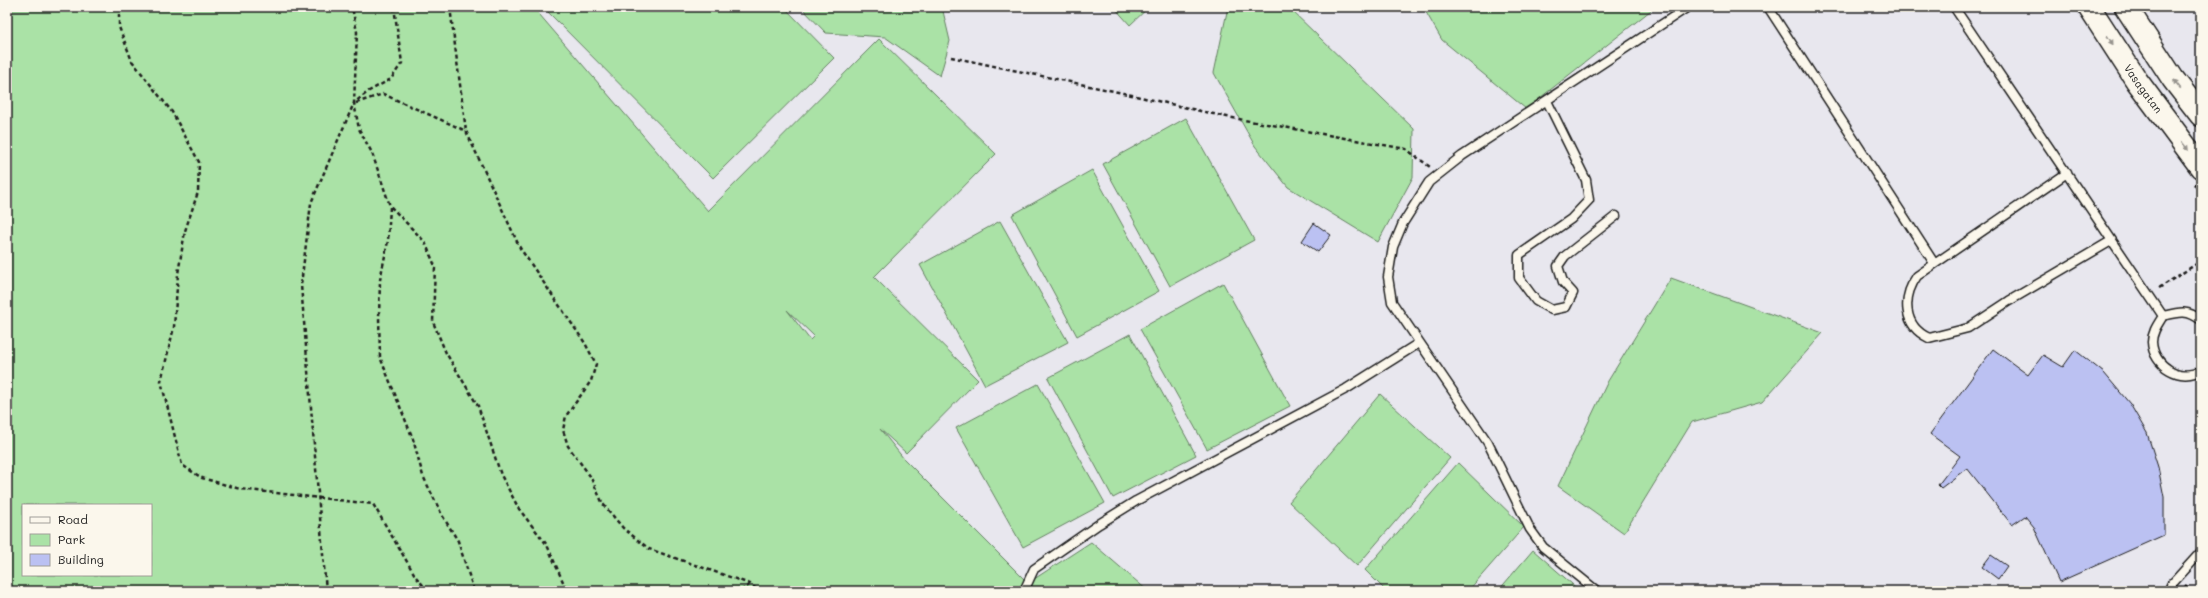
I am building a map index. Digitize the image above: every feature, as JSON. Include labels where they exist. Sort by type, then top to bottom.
[{"type":"street","name":"Vasagatan","points":[[2089,7],[2137,81],[2201,167]]},
{"type":"street","points":[[2126,7],[2173,79],[2201,115]]},
{"type":"lane","points":[[1597,591],[1544,548],[1530,529],[1488,443],[1392,302],[1388,277],[1393,247],[1403,223],[1429,182],[1462,156],[1688,7]]},
{"type":"lane","points":[[1768,7],[1934,263]]},
{"type":"lane","points":[[1954,7],[2067,173],[2110,241],[2162,316]]},
{"type":"lane","points":[[1547,101],[1586,180],[1589,200],[1571,218],[1519,255],[1519,278],[1536,301],[1552,310],[1566,307],[1573,293],[1563,282],[1558,266],[1565,256],[1616,216]]},
{"type":"lane","points":[[2067,173],[1917,276],[1910,287],[1907,299],[1912,323],[1921,334],[1929,338],[1968,328],[2009,301],[2110,241]]},
{"type":"lane","points":[[2201,320],[2193,314],[2179,312],[2162,316],[2153,333],[2152,343],[2158,358],[2167,370],[2177,374],[2193,375],[2201,370]]},
{"type":"lane","points":[[1024,591],[1034,569],[1099,524],[1136,501],[1346,389],[1420,343]]},
{"type":"lane","points":[[2169,591],[2171,585],[2201,552]]},
{"type":"path","points":[[119,7],[119,27],[132,61],[172,112],[199,162],[198,192],[185,231],[178,274],[174,327],[161,381],[182,465],[202,478],[240,489],[373,504],[416,576],[428,591]]},
{"type":"path","points":[[352,7],[357,32],[354,103],[359,129],[372,153],[390,206],[388,241],[380,280],[380,357],[413,439],[423,476],[442,515],[458,541],[474,591]]},
{"type":"path","points":[[326,591],[320,498],[301,285],[311,203],[354,103],[368,91],[390,79],[402,63],[394,7]]},
{"type":"path","points":[[450,7],[466,132],[520,248],[585,343],[596,364],[591,381],[566,416],[563,430],[568,446],[590,476],[603,504],[623,528],[649,549],[750,584],[759,591]]},
{"type":"path","points":[[951,57],[1124,93],[1222,116],[1406,148],[1439,174]]},
{"type":"path","points":[[354,103],[383,94],[466,132]]},
{"type":"path","points":[[390,206],[425,242],[435,266],[433,322],[446,353],[478,406],[501,475],[519,509],[547,545],[567,591]]},
{"type":"path","points":[[2148,295],[2201,261]]},
{"type":"path","points":[[741,591],[750,584]]},
{"type":"green space","points":[[7,7],[533,7],[708,211],[879,39],[996,154],[874,277],[978,380],[906,453],[880,429],[904,459],[1028,583],[1091,542],[1148,591],[7,591]],"holes":[[[787,310],[814,336],[810,340]]]},
{"type":"green space","points":[[543,7],[784,7],[834,58],[713,178]]},
{"type":"green space","points":[[801,7],[942,7],[950,41],[940,76],[885,37],[826,33]]},
{"type":"green space","points":[[1114,7],[1149,7],[1130,25]]},
{"type":"green space","points":[[1228,7],[1288,7],[1414,129],[1413,177],[1378,242],[1288,187],[1255,146],[1214,73]]},
{"type":"green space","points":[[1423,7],[1655,7],[1526,109],[1442,40]]},
{"type":"green space","points":[[1186,118],[1254,240],[1170,286],[1103,164]]},
{"type":"green space","points":[[1092,170],[1159,291],[1077,336],[1012,215]]},
{"type":"green space","points":[[1000,221],[1068,342],[985,385],[920,265]]},
{"type":"green space","points":[[1671,278],[1823,333],[1762,402],[1692,422],[1624,533],[1558,486],[1608,381]]},
{"type":"green space","points":[[1223,283],[1290,406],[1207,449],[1140,329]]},
{"type":"green space","points":[[1130,334],[1196,455],[1113,498],[1048,378]]},
{"type":"green space","points":[[1038,384],[1105,503],[1023,547],[956,428]]},
{"type":"green space","points":[[1380,394],[1450,458],[1357,566],[1289,502]]},
{"type":"green space","points":[[1458,463],[1524,527],[1468,591],[1386,591],[1365,570]]},
{"type":"green space","points":[[1533,550],[1580,591],[1498,591]]},
{"type":"building","points":[[1314,223],[1331,235],[1318,252],[1302,241]]},
{"type":"building","points":[[1993,349],[2028,375],[2043,355],[2063,367],[2075,350],[2104,373],[2130,404],[2147,433],[2158,467],[2164,497],[2164,535],[2059,582],[2034,527],[2025,516],[2012,525],[1967,468],[1941,488],[1938,485],[1960,456],[1930,434]]},
{"type":"building","points":[[1991,555],[2007,566],[1998,579],[1982,567]]}]
